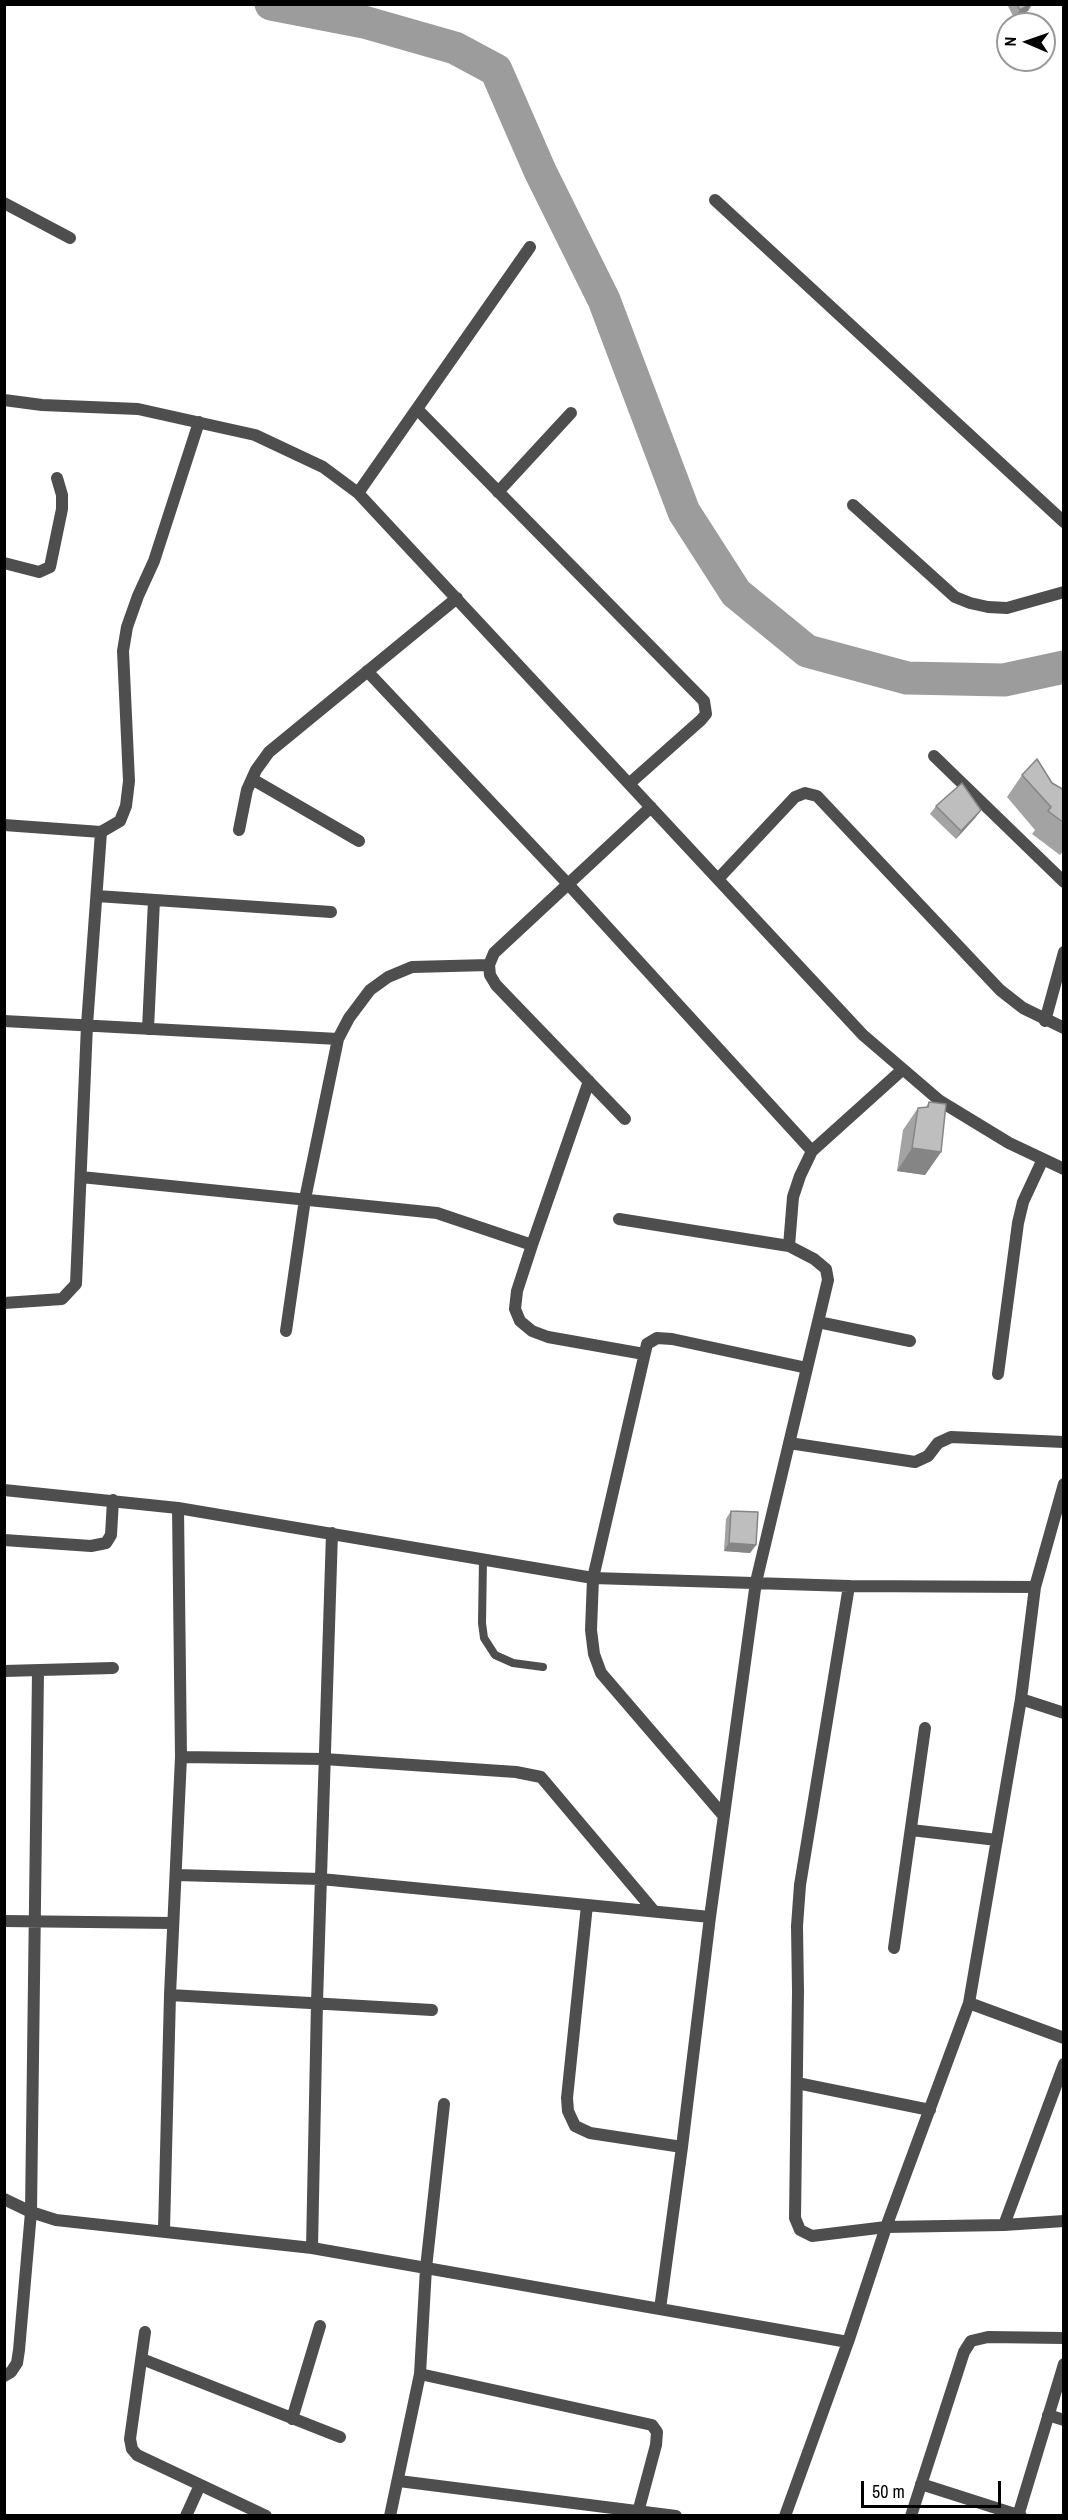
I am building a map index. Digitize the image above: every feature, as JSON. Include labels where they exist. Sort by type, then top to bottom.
[{"type":"street","points":[[715,200],[1064,522]]},
{"type":"street","points":[[4,203],[70,238]]},
{"type":"street","points":[[358,493],[530,247]]},
{"type":"street","points":[[4,400],[42,405],[138,410],[199,422],[255,435],[323,467],[358,493],[864,1035],[940,1101],[1010,1143],[1064,1169]]},
{"type":"street","points":[[417,409],[704,701],[706,714],[701,720],[630,783]]},
{"type":"street","points":[[498,492],[571,413]]},
{"type":"street","points":[[4,825],[101,832],[120,821],[126,806],[129,781],[123,651],[127,627],[154,561],[199,422]]},
{"type":"street","points":[[4,563],[39,572],[50,567],[63,501],[57,478]]},
{"type":"street","points":[[853,504],[955,597],[969,603],[1007,608],[1064,592]]},
{"type":"street","points":[[239,830],[247,790],[269,752],[457,598]]},
{"type":"street","points":[[367,671],[568,884],[812,1150]]},
{"type":"street","points":[[934,756],[1064,882]]},
{"type":"street","points":[[252,779],[359,841]]},
{"type":"street","points":[[718,879],[795,797],[805,793],[817,796],[1000,990],[1023,1008],[1045,1021],[1064,1028]]},
{"type":"street","points":[[625,1119],[496,985],[490,975],[489,965],[494,953],[651,807]]},
{"type":"street","points":[[4,1303],[62,1299],[76,1284],[87,1025],[101,832]]},
{"type":"street","points":[[97,896],[331,912]]},
{"type":"street","points":[[148,1029],[154,900]]},
{"type":"street","points":[[1045,1021],[1064,952]]},
{"type":"street","points":[[286,1331],[305,1199],[338,1039],[349,1018],[370,990],[388,977],[412,967],[489,965]]},
{"type":"street","points":[[4,1021],[338,1039]]},
{"type":"street","points":[[789,1246],[794,1197],[800,1176],[812,1150],[902,1070]]},
{"type":"street","points":[[589,1081],[532,1245],[517,1292],[515,1309],[520,1321],[532,1331],[548,1337],[644,1354]]},
{"type":"street","points":[[998,1374],[1018,1223],[1023,1202],[1043,1159]]},
{"type":"street","points":[[81,1177],[437,1213],[532,1245]]},
{"type":"street","points":[[619,1219],[789,1246],[814,1259],[826,1269],[828,1280],[756,1582],[723,1815],[660,2309]]},
{"type":"street","points":[[818,1322],[910,1341]]},
{"type":"street","points":[[723,1815],[601,1673],[594,1654],[591,1630],[593,1578],[647,1344],[657,1338],[672,1339],[807,1368]]},
{"type":"street","points":[[789,1443],[915,1462],[928,1456],[938,1443],[951,1437],[1064,1442]]},
{"type":"street","points":[[785,2516],[848,2342],[886,2227],[969,2003],[1021,1699],[1035,1587],[1061,1508],[1064,1484]]},
{"type":"street","points":[[4,1490],[178,1508],[593,1578],[849,1586],[1035,1587]]},
{"type":"street","points":[[4,1540],[91,1546],[106,1543],[111,1535],[113,1500]]},
{"type":"street","points":[[164,2230],[170,1995],[181,1757],[178,1508]]},
{"type":"street","points":[[312,2248],[324,1759],[333,1533]]},
{"type":"street","points":[[849,1586],[800,1885],[797,1926],[795,2218],[800,2230],[812,2236],[886,2227],[1004,2225],[1064,2221]]},
{"type":"street","points":[[4,1671],[38,1672],[113,1668]]},
{"type":"street","points":[[4,2376],[11,2373],[17,2362],[31,2212],[38,1672]]},
{"type":"street","points":[[1021,1699],[1064,1713]]},
{"type":"street","points":[[894,1948],[925,1728]]},
{"type":"street","points":[[181,1757],[324,1759],[516,1772],[542,1777],[654,1911]]},
{"type":"street","points":[[911,1830],[997,1840]]},
{"type":"street","points":[[176,1875],[321,1879],[710,1917]]},
{"type":"street","points":[[586,1905],[567,2098],[568,2111],[575,2126],[590,2133],[682,2147]]},
{"type":"street","points":[[4,1921],[173,1923]]},
{"type":"street","points":[[170,1995],[432,2010]]},
{"type":"street","points":[[969,2003],[1064,2038]]},
{"type":"street","points":[[1004,2225],[1064,2064]]},
{"type":"street","points":[[797,2083],[930,2110]]},
{"type":"street","points":[[390,2516],[420,2374],[426,2268],[444,2104]]},
{"type":"street","points":[[4,2199],[31,2212],[56,2220],[164,2230],[312,2248],[848,2342]]},
{"type":"street","points":[[292,2419],[320,2326]]},
{"type":"street","points":[[145,2332],[130,2439],[132,2449],[137,2455],[266,2516]]},
{"type":"street","points":[[911,2516],[964,2352],[971,2342],[988,2337],[1064,2338]]},
{"type":"street","points":[[141,2359],[340,2438]]},
{"type":"street","points":[[921,2484],[1019,2515],[1064,2364]]},
{"type":"street","points":[[420,2374],[652,2425],[657,2432],[656,2445],[637,2513]]},
{"type":"street","points":[[1048,2415],[1064,2420]]},
{"type":"street","points":[[399,2481],[637,2513],[676,2516]]},
{"type":"street","points":[[186,2516],[200,2485]]},
{"type":"lane","points":[[483,1559],[482,1623],[484,1638],[495,1655],[513,1663],[543,1667]]},
{"type":"building","points":[[1017,4],[1030,4],[1020,10]]},
{"type":"building","points":[[1037,759],[1052,783],[1064,790],[1064,823],[1048,811],[1051,807],[1022,775]]},
{"type":"building","points":[[962,783],[981,810],[961,831],[936,806]]},
{"type":"building","points":[[929,1102],[946,1104],[941,1152],[912,1148],[918,1108],[928,1107]]},
{"type":"building","points":[[731,1511],[758,1512],[756,1545],[729,1543]]},
{"type":"waterway","points":[[271,4],[364,22],[455,48],[496,70],[540,171],[604,300],[684,512],[736,593],[807,651],[907,678],[1004,680],[1064,667]]}]
